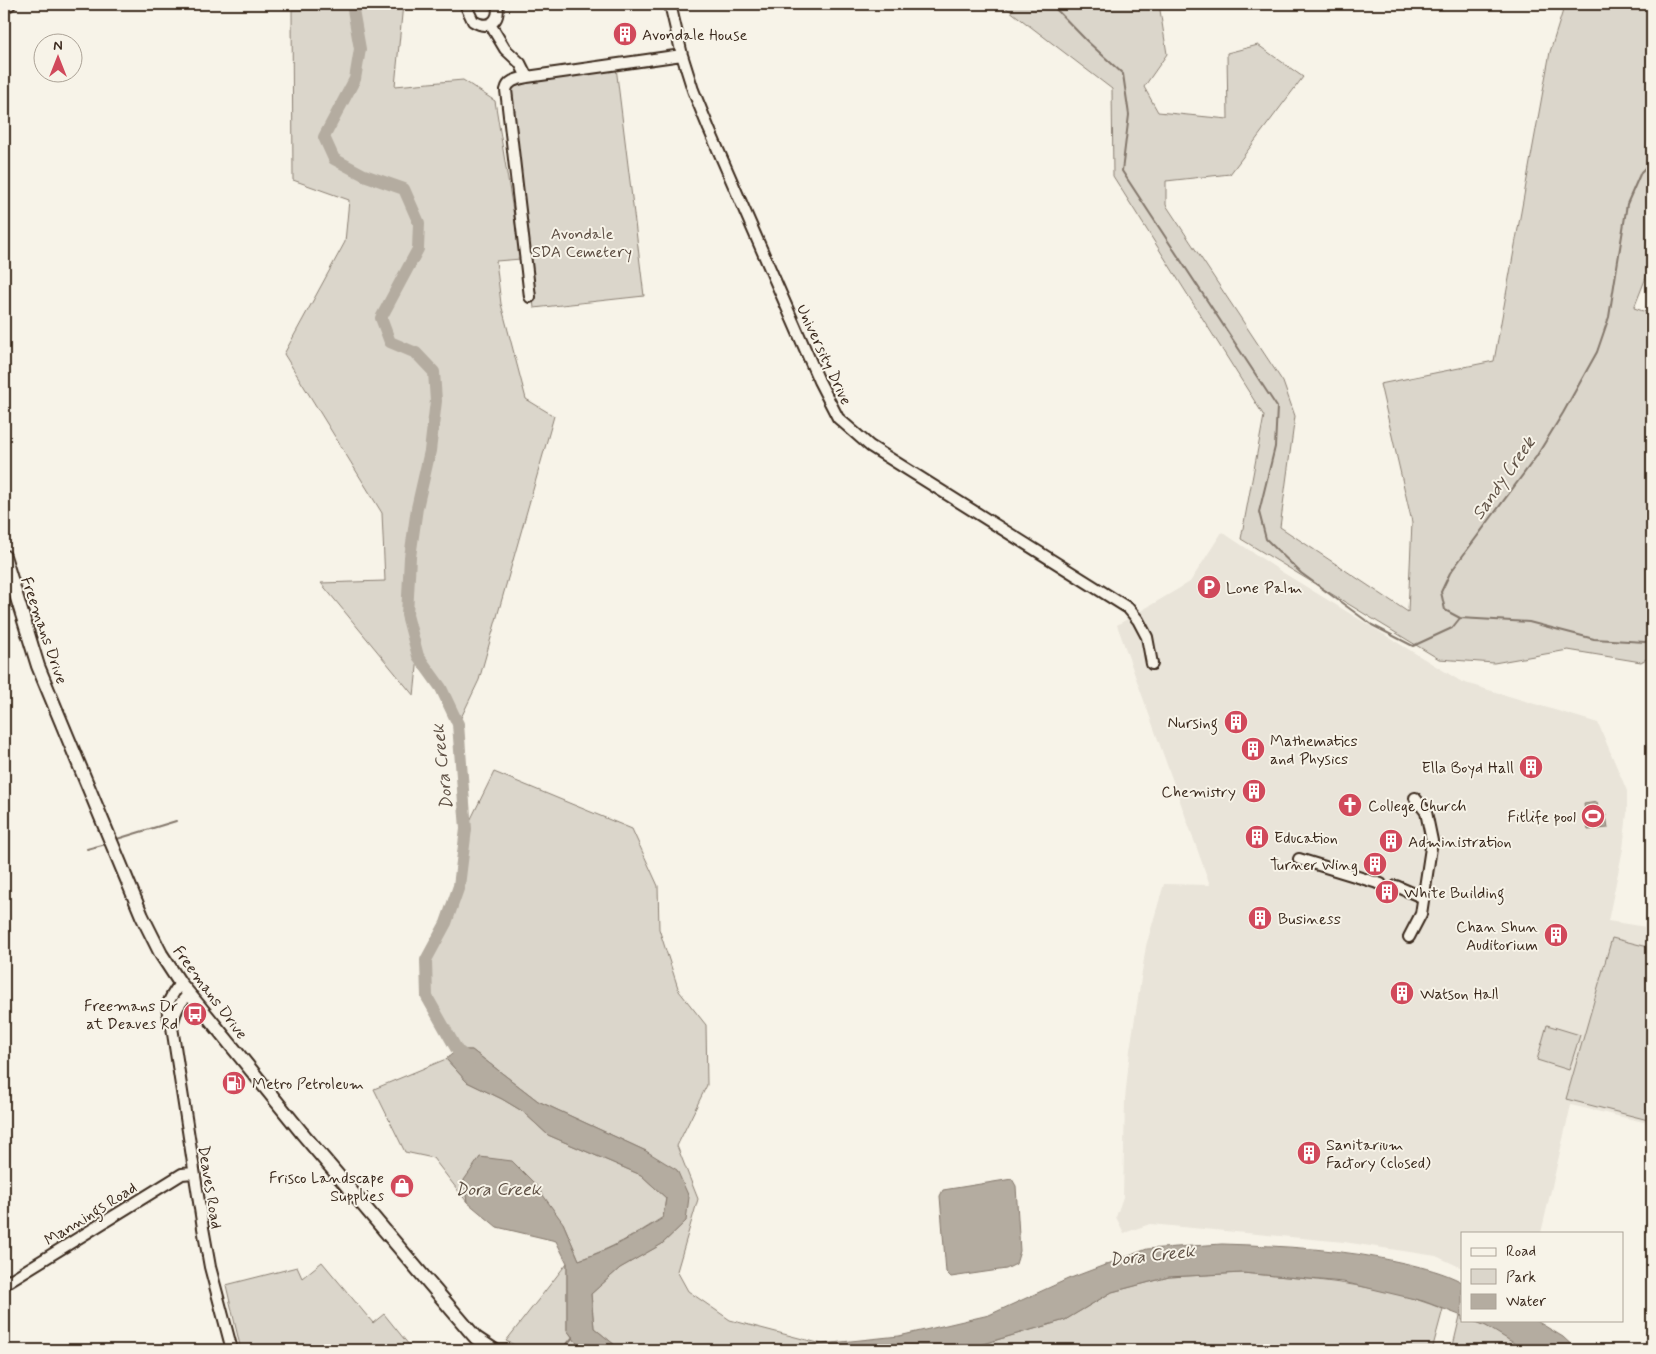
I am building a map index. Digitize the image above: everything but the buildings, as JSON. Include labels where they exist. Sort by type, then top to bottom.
[{"type":"main road","points":[[4,7],[8,4]]},
{"type":"main road","name":"Freemans Drive","points":[[4,556],[38,666],[142,916],[161,954],[180,983],[302,1133],[476,1338],[494,1350]]},
{"type":"street","points":[[465,4],[473,21],[482,25],[490,24],[497,18],[499,12],[497,4]]},
{"type":"street","name":"University Drive","points":[[670,4],[682,55],[693,90],[709,130],[785,306],[838,418],[870,446],[1128,608],[1148,637],[1152,664]]},
{"type":"street","points":[[490,24],[505,49],[520,63],[527,77]]},
{"type":"street","points":[[530,297],[506,90],[507,85],[511,81],[527,77],[682,55]]},
{"type":"street","points":[[1409,937],[1422,914],[1432,841],[1426,812],[1415,798]]},
{"type":"street","points":[[1299,859],[1381,884]]},
{"type":"street","points":[[1396,886],[1424,898]]},
{"type":"street","name":"Deaves Road","points":[[180,983],[168,1002],[166,1010],[172,1027],[193,1173],[210,1267],[232,1350]]},
{"type":"street","name":"Deaves Road","points":[[172,1027],[179,1003],[189,994]]},
{"type":"street","name":"Mannings Road","points":[[4,1284],[182,1174],[193,1173]]},
{"type":"shaded area","points":[[1222,532],[1282,572],[1462,682],[1598,723],[1627,791],[1627,813],[1623,849],[1608,921],[1652,928],[1652,1124],[1571,1105],[1541,1232],[1461,1232],[1461,1268],[1436,1256],[1344,1242],[1150,1224],[1124,1233],[1116,1217],[1123,1197],[1125,1099],[1130,1050],[1146,946],[1164,884],[1210,885],[1117,625],[1190,582]]},
{"type":"green space","points":[[322,4],[403,4],[395,86],[463,80],[495,101],[521,259],[496,261],[501,304],[526,399],[554,416],[479,680],[458,724],[441,688],[418,657],[414,696],[321,583],[385,581],[382,513],[284,354],[345,242],[349,200],[293,180],[292,10],[321,9]]},
{"type":"green space","points":[[1001,4],[1159,4],[1167,54],[1144,87],[1158,112],[1228,119],[1227,53],[1258,45],[1303,77],[1230,174],[1166,181],[1166,205],[1283,382],[1295,416],[1280,527],[1408,612],[1412,522],[1380,384],[1494,361],[1550,52],[1565,4],[1652,4],[1652,262],[1634,308],[1652,314],[1652,656],[1641,662],[1568,650],[1494,663],[1439,659],[1241,539],[1264,416],[1113,176],[1112,89]]},
{"type":"green space","name":"Avondale SDA Cemetery","points":[[616,67],[644,296],[534,308],[509,91],[514,84]]},
{"type":"green space","points":[[494,772],[632,829],[658,886],[659,929],[679,991],[706,1025],[707,1085],[677,1146],[698,1199],[677,1271],[688,1291],[730,1320],[822,1344],[807,1350],[621,1350],[594,1328],[591,1294],[620,1268],[662,1244],[686,1221],[646,1151],[538,1101],[472,1050],[457,1050],[427,997],[426,960],[446,923],[459,886],[466,829]]},
{"type":"green space","points":[[1612,938],[1652,948],[1652,1121],[1566,1099]]},
{"type":"green space","points":[[1547,1025],[1580,1035],[1569,1070],[1537,1060]]},
{"type":"green space","points":[[446,1059],[467,1082],[522,1111],[548,1135],[641,1175],[666,1198],[663,1217],[622,1241],[579,1260],[563,1223],[464,1180],[467,1202],[433,1158],[405,1152],[374,1089]]},
{"type":"green space","points":[[322,1262],[373,1323],[384,1314],[413,1350],[241,1350],[226,1285],[297,1267],[302,1278]]},
{"type":"green space","points":[[567,1263],[567,1330],[582,1350],[526,1350],[506,1341]]},
{"type":"green space","points":[[1242,1273],[1318,1280],[1369,1288],[1419,1300],[1443,1309],[1432,1350],[962,1350],[1065,1320],[1112,1292],[1169,1277]]},
{"type":"green space","points":[[1461,1316],[1461,1322],[1475,1322],[1487,1326],[1525,1350],[1452,1350]]},
{"type":"water","name":"Fitlife pool","points":[[1597,802],[1599,816],[1606,815],[1608,828],[1588,830],[1584,804]]},
{"type":"water","name":"Dora Creek","points":[[457,1050],[472,1050],[538,1101],[646,1151],[677,1170],[689,1197],[686,1221],[662,1244],[620,1268],[591,1294],[594,1328],[621,1350],[582,1350],[567,1330],[567,1263],[556,1241],[497,1227],[467,1202],[464,1180],[480,1157],[512,1161],[535,1184],[563,1223],[579,1260],[623,1242],[663,1218],[666,1198],[641,1175],[548,1135],[522,1111],[467,1082],[446,1059]]},
{"type":"water","points":[[1012,1179],[1016,1186],[1020,1251],[1016,1264],[1006,1269],[951,1277],[946,1272],[940,1196],[943,1190]]},
{"type":"water","name":"Dora Creek","points":[[1222,1244],[1291,1247],[1381,1258],[1434,1271],[1461,1282],[1461,1316],[1423,1301],[1343,1282],[1242,1273],[1169,1277],[1112,1292],[1065,1320],[962,1350],[807,1350],[822,1344],[899,1336],[989,1315],[1068,1279],[1147,1249]]},
{"type":"water","points":[[1477,1322],[1538,1322],[1563,1337],[1577,1350],[1525,1350]]},
{"type":"waterway","name":"Dora Creek","points":[[352,4],[360,49],[355,79],[324,137],[334,159],[364,175],[404,189],[419,223],[418,249],[381,318],[390,342],[416,353],[434,372],[436,401],[430,451],[417,508],[410,557],[407,615],[418,656],[441,688],[458,724],[466,829],[459,886],[446,923],[426,960],[427,997],[457,1050],[470,1060]]},
{"type":"waterway","points":[[1051,4],[1123,74],[1129,115],[1122,171],[1277,407],[1275,447],[1259,512],[1266,539],[1301,573],[1372,625],[1413,646],[1452,628],[1460,618]]},
{"type":"waterway","name":"Sandy Creek","points":[[1652,161],[1641,172],[1627,204],[1609,317],[1597,352],[1536,457],[1450,573],[1441,592],[1445,610],[1460,618],[1529,622],[1594,639],[1645,642],[1652,639]]},
{"type":"waterway","points":[[117,839],[176,821]]},
{"type":"waterway","points":[[87,849],[106,844]]},
{"type":"waterway","points":[[562,1350],[573,1337]]},
{"type":"place","name":"Avondale House","points":[[625,34]]},
{"type":"place","name":"Lone Palm","points":[[1209,587]]},
{"type":"place","name":"Nursing","points":[[1236,722]]},
{"type":"place","name":"Mathematics and Physics","points":[[1253,749]]},
{"type":"place","name":"Ella Boyd Hall","points":[[1531,767]]},
{"type":"place","name":"Chemistry","points":[[1254,791]]},
{"type":"place","name":"College Church","points":[[1350,805]]},
{"type":"place","name":"Fitlife pool","points":[[1593,816]]},
{"type":"place","name":"Education","points":[[1257,837]]},
{"type":"place","name":"Administration","points":[[1391,841]]},
{"type":"place","name":"Turner Wing","points":[[1375,864]]},
{"type":"place","name":"White Building","points":[[1387,892]]},
{"type":"place","name":"Business","points":[[1260,918]]},
{"type":"place","name":"Chan Shun Auditorium","points":[[1556,935]]},
{"type":"place","name":"Watson Hall","points":[[1402,993]]},
{"type":"place","name":"Freemans Dr at Deaves Rd","points":[[195,1014]]},
{"type":"place","name":"Metro Petroleum","points":[[234,1083]]},
{"type":"place","name":"Sanitarium Factory (closed)","points":[[1309,1153]]},
{"type":"place","name":"Frisco Landscape Supplies","points":[[402,1186]]}]
